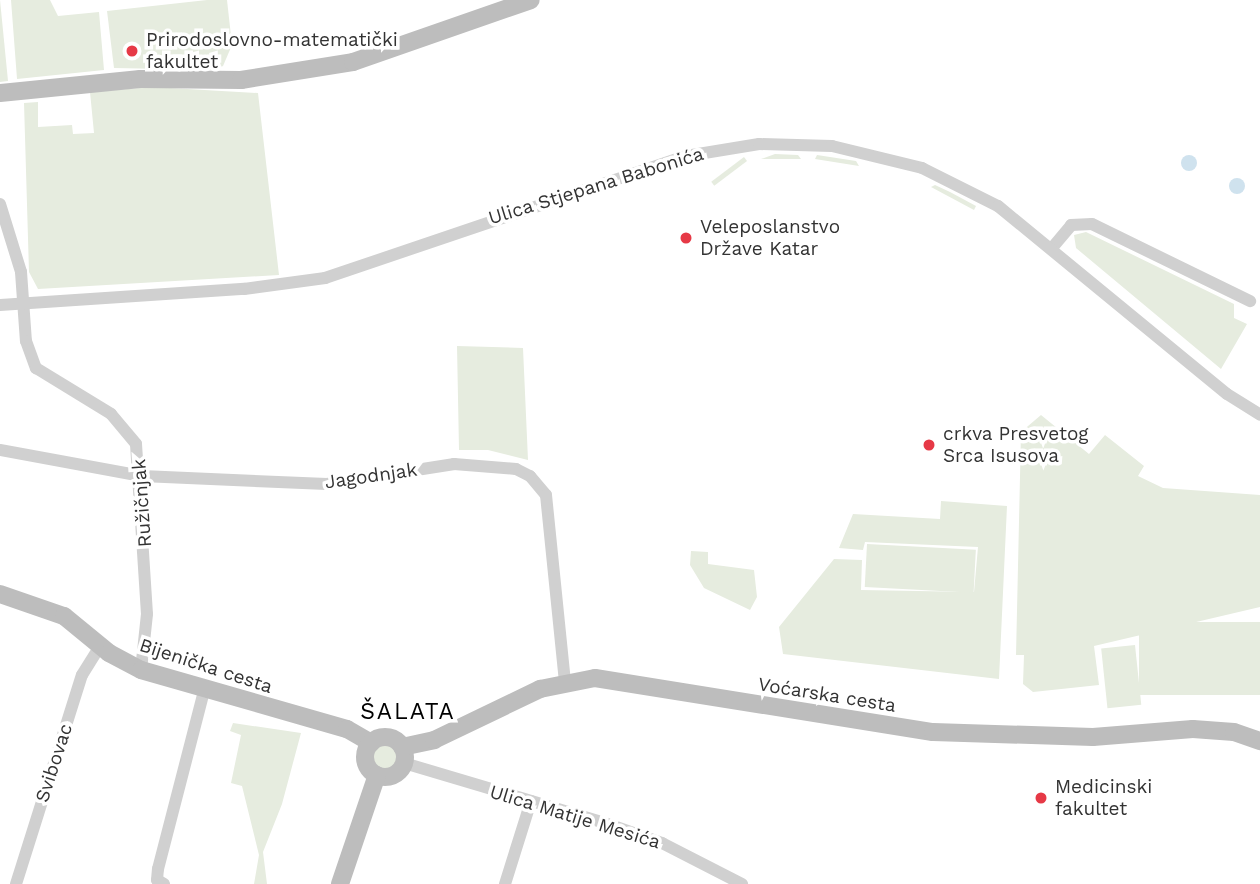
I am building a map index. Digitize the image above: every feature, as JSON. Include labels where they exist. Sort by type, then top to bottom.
[{"type":"main road","points":[[0,93],[140,79],[242,80],[353,62],[531,0]]},
{"type":"main road","name":"Bijenička cesta","points":[[0,594],[52,610],[100,646],[141,670],[204,691],[347,729],[370,743]]},
{"type":"main road","name":"Voćarska cesta","points":[[403,755],[506,703],[565,682],[594,678],[933,732],[1081,738],[1193,729],[1234,732],[1260,741]]},
{"type":"main road","points":[[387,737],[403,755],[390,776],[377,775],[366,761],[370,743],[387,737]]},
{"type":"main road","points":[[340,884],[377,775]]},
{"type":"street","name":"Ulica Stjepana Babonića","points":[[25,305],[286,284],[333,275],[410,246],[686,156],[730,147],[794,143],[859,150],[935,173],[998,206],[1227,394],[1260,415]]},
{"type":"street","name":"Ružičnjak","points":[[0,204],[21,272],[26,341],[36,368],[111,414],[136,444],[142,477],[147,625],[141,670]]},
{"type":"street","points":[[1052,248],[1071,225],[1092,224],[1250,301]]},
{"type":"street","points":[[0,304],[25,305]]},
{"type":"street","name":"Jagodnjak","points":[[0,450],[142,477],[327,484],[454,464],[516,469],[530,476],[545,495],[565,682]]},
{"type":"street","name":"Svibovac","points":[[16,884],[82,675],[100,646]]},
{"type":"street","points":[[164,884],[157,880],[158,869],[204,691]]},
{"type":"street","name":"Ulica Matije Mesića","points":[[403,755],[531,801],[662,843],[738,883]]},
{"type":"street","points":[[505,884],[531,801]]},
{"type":"shaded area","points":[[0,0],[8,81],[0,82]]},
{"type":"shaded area","points":[[11,0],[50,0],[58,16],[99,12],[104,70],[17,79]]},
{"type":"shaded area","points":[[227,0],[232,45],[223,66],[215,70],[114,68],[107,11]]},
{"type":"shaded area","points":[[153,87],[258,93],[279,275],[38,289],[29,272],[24,103],[38,102],[38,127],[72,125],[73,134],[94,133],[90,92]]},
{"type":"shaded area","points":[[775,154],[798,155],[801,159],[761,159]]},
{"type":"shaded area","points":[[817,155],[856,161],[859,166],[815,159]]},
{"type":"shaded area","points":[[744,157],[747,161],[714,186],[711,182]]},
{"type":"shaded area","points":[[935,185],[976,206],[974,210],[931,187]]},
{"type":"shaded area","points":[[1086,232],[1234,304],[1234,318],[1247,324],[1221,369],[1076,248],[1074,235]]},
{"type":"shaded area","points":[[457,346],[523,348],[528,460],[488,450],[459,450]]},
{"type":"shaded area","points":[[1041,415],[1089,454],[1105,435],[1144,466],[1138,476],[1163,488],[1260,495],[1260,607],[1094,646],[1099,685],[1033,692],[1023,684],[1024,655],[1016,655],[1021,432]]},
{"type":"shaded area","points":[[941,501],[1007,506],[999,679],[783,654],[779,627],[834,559],[862,560],[861,590],[974,592],[978,547],[865,542],[863,550],[839,548],[853,514],[940,519]]},
{"type":"shaded area","points":[[867,544],[976,550],[974,593],[865,587]]},
{"type":"shaded area","points":[[691,551],[708,552],[708,564],[754,570],[757,597],[750,610],[704,588],[690,565]]},
{"type":"shaded area","points":[[1139,622],[1260,622],[1260,695],[1139,695]]},
{"type":"shaded area","points":[[1135,645],[1141,705],[1107,708],[1101,649]]},
{"type":"shaded area","points":[[233,723],[301,733],[282,804],[263,852],[267,884],[254,884],[259,855],[242,786],[231,783],[241,735],[230,731]]},
{"type":"shaded area","points":[[386,745],[395,749],[399,758],[395,767],[386,771],[377,767],[373,758],[377,749]]},
{"type":"water","points":[[1189,155],[1195,157],[1195,169],[1189,171],[1183,169],[1181,163],[1183,157]]},
{"type":"water","points":[[1237,178],[1243,180],[1243,192],[1237,194],[1231,192],[1229,186],[1231,180]]},
{"type":"place","name":"Prirodoslovno-matematički fakultet","points":[[132,51]]},
{"type":"place","name":"Veleposlanstvo Države Katar","points":[[686,238]]},
{"type":"place","name":"crkva Presvetog Srca Isusova","points":[[929,445]]},
{"type":"place","name":"Medicinski fakultet","points":[[1041,798]]},
{"type":"district","name":"ŠALATA","points":[[408,712]]}]
